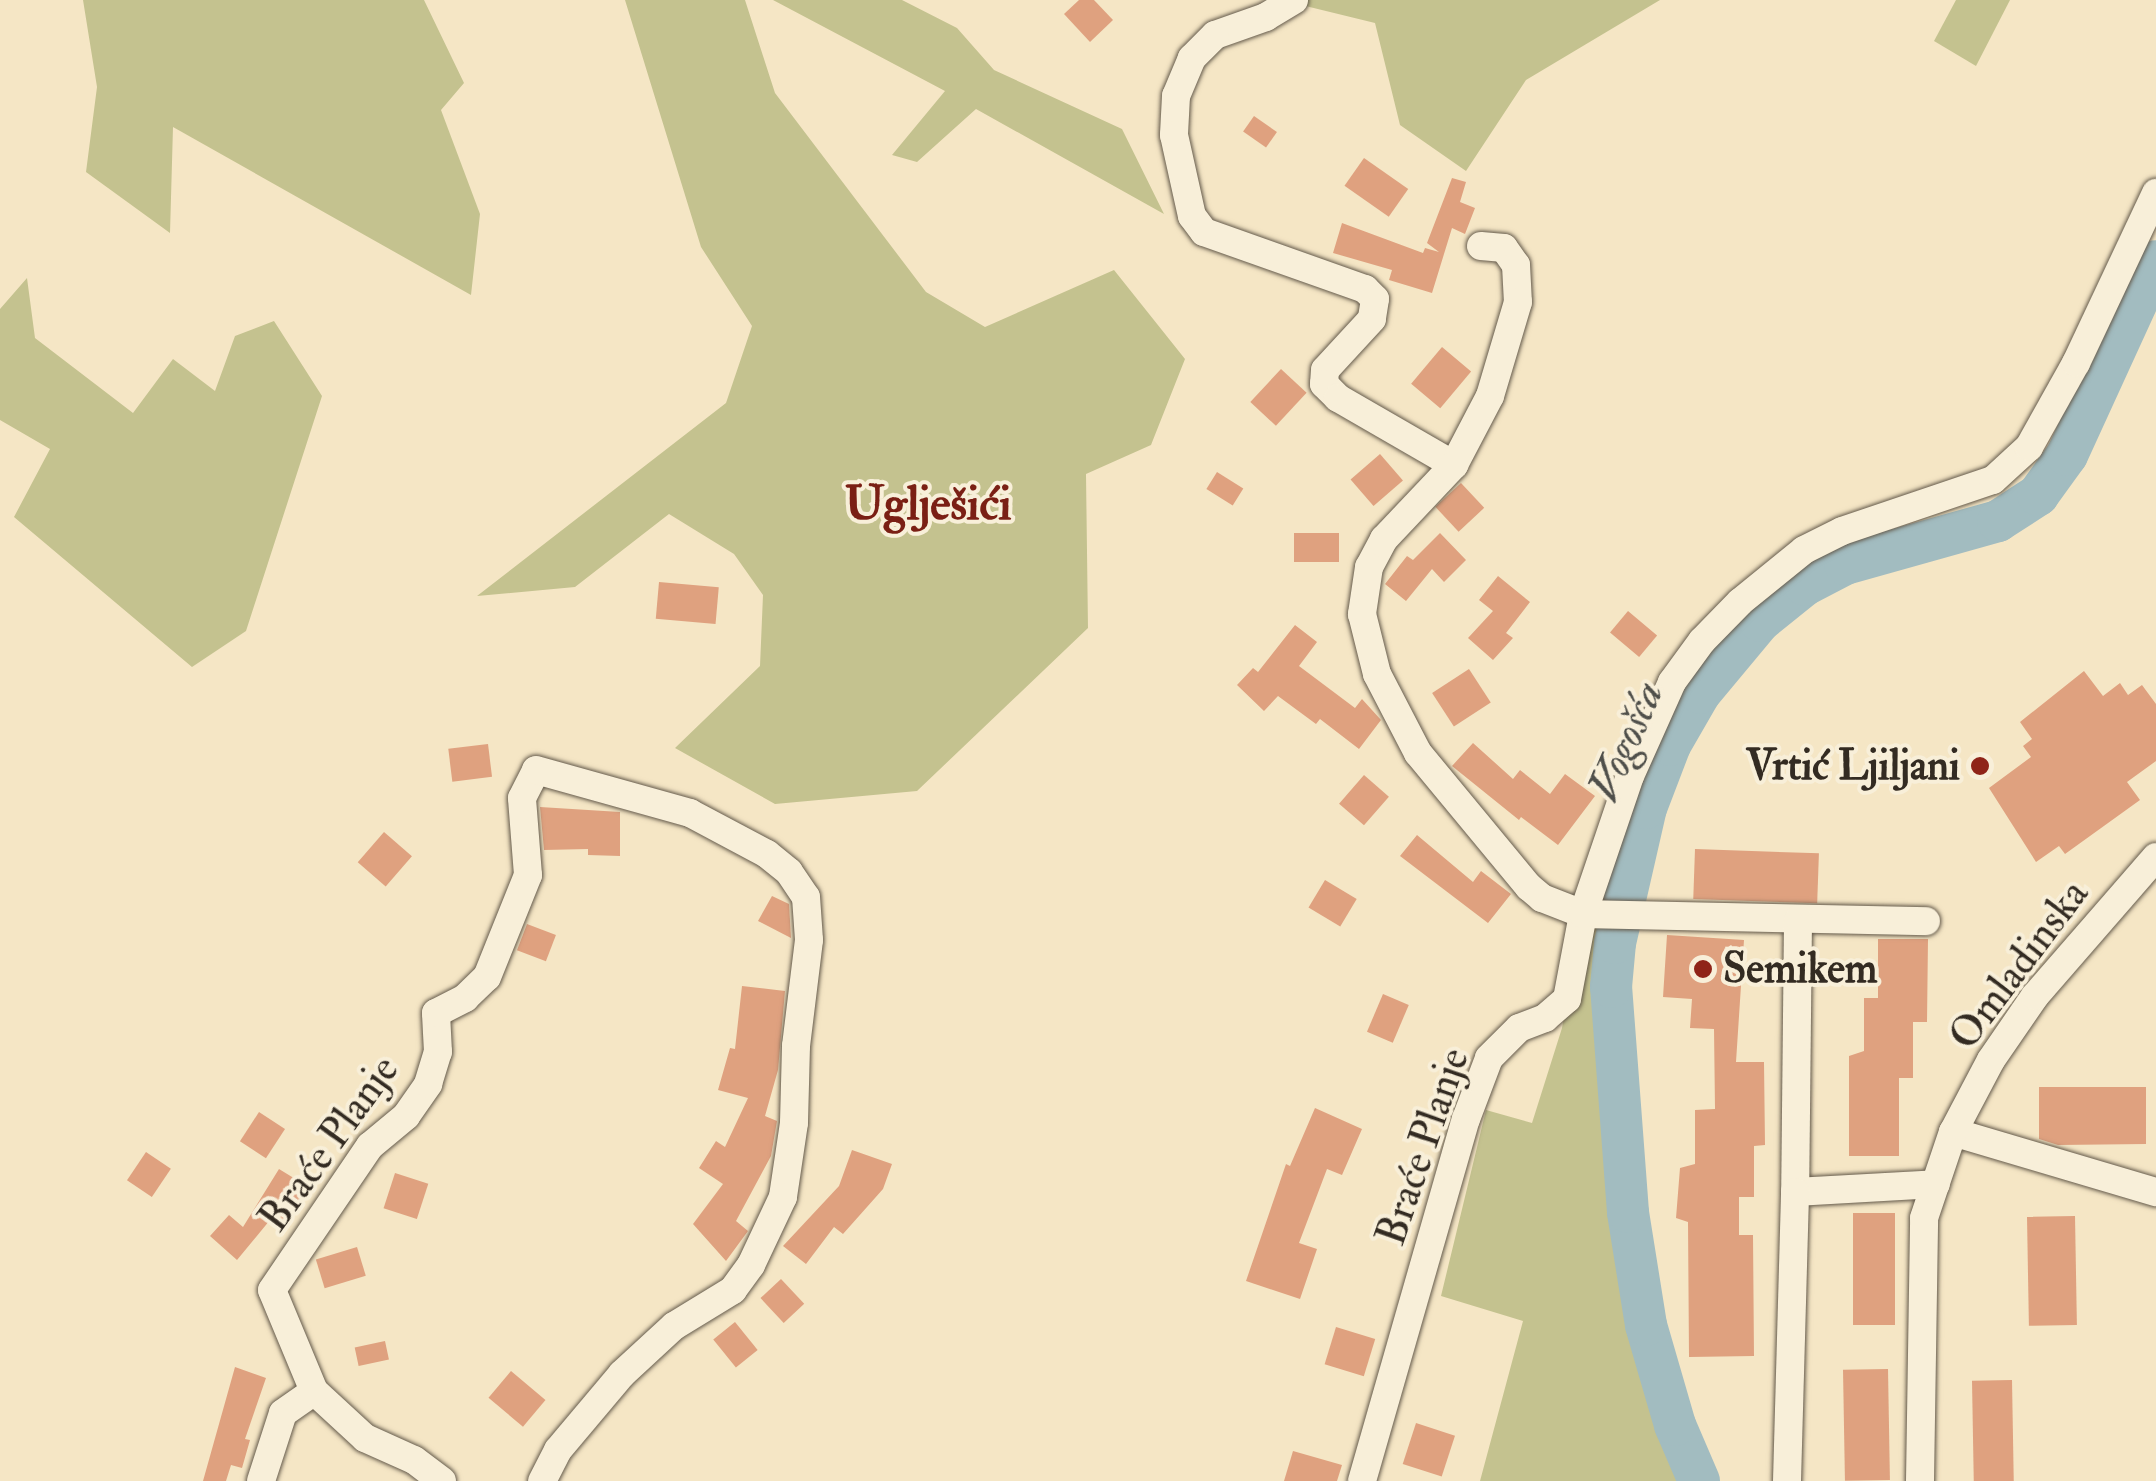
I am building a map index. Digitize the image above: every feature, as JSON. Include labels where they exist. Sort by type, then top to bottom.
[{"type":"street","points":[[1294,0],[1266,17],[1215,35],[1192,58],[1176,96],[1174,135],[1192,216],[1204,232],[1338,278],[1375,298],[1372,319],[1325,370],[1324,384],[1338,398],[1454,464]]},
{"type":"street","name":"Braće Planje","points":[[1362,1481],[1466,1119],[1488,1058],[1519,1028],[1545,1018],[1567,999],[1630,776],[1657,712],[1702,641],[1740,602],[1804,550],[1842,532],[1993,480],[2029,447],[2076,364],[2156,193]]},
{"type":"street","points":[[1481,246],[1504,248],[1516,264],[1518,302],[1490,396],[1454,464],[1384,539],[1369,568],[1362,614],[1378,674],[1418,753],[1542,898],[1593,914],[1926,921]]},
{"type":"street","name":"Braće Planje","points":[[442,1481],[414,1460],[365,1438],[314,1391],[272,1290],[370,1146],[406,1116],[428,1084],[438,1052],[436,1013],[465,998],[487,977],[528,875],[522,798],[536,770],[690,813],[767,854],[789,872],[806,897],[809,940],[796,1046],[794,1122],[782,1197],[751,1265],[733,1290],[674,1326],[622,1374],[558,1450],[542,1481]]},
{"type":"street","name":"Omladinska","points":[[1920,1481],[1924,1218],[1954,1132],[1990,1060],[2035,996],[2156,857]]},
{"type":"street","points":[[1786,1481],[1798,920]]},
{"type":"street","points":[[1954,1132],[2151,1182]]},
{"type":"street","points":[[1795,1192],[1936,1184]]},
{"type":"street","points":[[261,1481],[283,1413],[314,1391]]},
{"type":"shaded area","points":[[83,0],[424,0],[464,83],[441,110],[480,214],[471,295],[173,127],[170,233],[86,172],[97,87]]},
{"type":"shaded area","points":[[625,0],[745,0],[775,93],[926,292],[985,327],[1114,270],[1185,359],[1151,445],[1086,474],[1088,628],[917,791],[775,804],[675,748],[760,666],[763,595],[734,554],[669,514],[575,587],[477,596],[726,403],[752,326],[701,247]]},
{"type":"shaded area","points":[[773,0],[902,0],[957,28],[994,70],[1122,129],[1164,214],[976,109],[917,162],[892,155],[945,91]]},
{"type":"shaded area","points":[[1281,0],[1660,0],[1526,80],[1466,171],[1400,125],[1375,23]]},
{"type":"shaded area","points":[[1956,0],[2010,0],[1976,66],[1934,41]]},
{"type":"shaded area","points":[[27,278],[35,338],[133,413],[173,359],[215,391],[235,336],[274,321],[322,396],[246,631],[192,667],[14,517],[50,449],[0,420],[0,309]]},
{"type":"shaded area","points":[[1702,641],[1725,658],[1670,745],[1646,808],[1615,943],[1611,987],[1628,1212],[1646,1325],[1675,1425],[1699,1481],[1480,1481],[1523,1321],[1441,1296],[1486,1110],[1532,1123],[1562,1028],[1583,914]]},
{"type":"building","points":[[1079,0],[1094,0],[1113,20],[1090,42],[1064,14]]},
{"type":"building","points":[[1254,116],[1277,132],[1266,148],[1243,132]]},
{"type":"building","points":[[1364,158],[1408,189],[1389,217],[1344,186]]},
{"type":"building","points":[[1452,178],[1466,182],[1460,202],[1475,208],[1465,234],[1452,228],[1432,293],[1389,280],[1392,270],[1333,253],[1342,223],[1423,253],[1425,248],[1439,252],[1427,243]]},
{"type":"building","points":[[1442,347],[1471,371],[1440,408],[1411,384]]},
{"type":"building","points":[[1281,369],[1307,393],[1276,426],[1250,402]]},
{"type":"building","points":[[1380,454],[1403,480],[1374,506],[1351,480]]},
{"type":"building","points":[[1217,472],[1243,488],[1233,505],[1206,489]]},
{"type":"building","points":[[1461,483],[1484,508],[1459,532],[1435,507]]},
{"type":"building","points":[[1294,533],[1339,533],[1339,562],[1294,562]]},
{"type":"building","points":[[1440,533],[1466,560],[1444,582],[1432,569],[1406,601],[1385,584],[1407,556],[1413,560]]},
{"type":"building","points":[[1498,576],[1530,602],[1506,633],[1513,638],[1493,660],[1468,638],[1493,611],[1479,600]]},
{"type":"building","points":[[659,582],[719,587],[716,624],[656,619]]},
{"type":"building","points":[[1628,611],[1657,635],[1639,657],[1610,632]]},
{"type":"building","points":[[1295,625],[1317,642],[1299,666],[1355,708],[1362,699],[1381,720],[1359,749],[1320,719],[1316,724],[1278,696],[1264,711],[1237,685],[1253,668],[1258,672]]},
{"type":"building","points":[[1469,669],[1491,703],[1454,727],[1432,693]]},
{"type":"building","points":[[2084,671],[2103,696],[2120,683],[2128,695],[2142,685],[2156,704],[2156,761],[2127,782],[2140,800],[2065,854],[2059,846],[2036,862],[1989,788],[2031,757],[2023,746],[2032,739],[2020,722]]},
{"type":"building","points":[[1473,743],[1513,779],[1520,770],[1550,794],[1565,774],[1595,796],[1558,845],[1521,817],[1519,820],[1452,766]]},
{"type":"building","points":[[488,744],[492,777],[452,782],[448,749]]},
{"type":"building","points":[[1364,775],[1389,797],[1364,825],[1339,804]]},
{"type":"building","points":[[540,807],[620,812],[620,856],[588,855],[588,849],[544,850]]},
{"type":"building","points":[[384,832],[412,856],[386,886],[358,862]]},
{"type":"building","points":[[1417,835],[1473,882],[1481,871],[1511,894],[1488,923],[1400,856]]},
{"type":"building","points":[[1695,849],[1819,853],[1817,903],[1693,899]]},
{"type":"building","points":[[1325,880],[1357,899],[1340,926],[1309,907]]},
{"type":"building","points":[[772,896],[789,904],[791,938],[758,921]]},
{"type":"building","points":[[527,924],[556,935],[546,961],[517,950]]},
{"type":"building","points":[[1667,935],[1744,940],[1736,1062],[1764,1062],[1765,1145],[1754,1146],[1754,1197],[1739,1197],[1739,1235],[1753,1235],[1754,1356],[1689,1357],[1688,1222],[1676,1218],[1680,1168],[1695,1164],[1695,1110],[1715,1109],[1714,1029],[1690,1028],[1692,999],[1663,997]]},
{"type":"building","points":[[1878,939],[1928,939],[1927,1022],[1913,1022],[1913,1078],[1899,1078],[1899,1156],[1849,1156],[1849,1056],[1864,1051],[1864,998],[1878,998]]},
{"type":"building","points":[[742,986],[785,991],[778,1070],[765,1116],[777,1121],[771,1156],[736,1221],[748,1231],[726,1261],[693,1224],[723,1184],[699,1168],[716,1141],[725,1147],[748,1098],[718,1090],[730,1048],[735,1049]]},
{"type":"building","points":[[1383,994],[1409,1005],[1393,1043],[1367,1032]]},
{"type":"building","points":[[2039,1087],[2146,1087],[2146,1144],[2058,1145],[2039,1139]]},
{"type":"building","points":[[1315,1108],[1362,1129],[1342,1175],[1327,1169],[1299,1243],[1317,1249],[1300,1299],[1246,1281],[1286,1164],[1290,1166]]},
{"type":"building","points":[[259,1112],[285,1129],[266,1158],[240,1141]]},
{"type":"building","points":[[852,1150],[892,1164],[883,1189],[843,1234],[834,1227],[806,1264],[783,1246],[839,1186]]},
{"type":"building","points":[[146,1152],[171,1169],[152,1197],[127,1180]]},
{"type":"building","points":[[279,1169],[310,1188],[284,1229],[270,1220],[237,1260],[210,1236],[229,1215],[243,1227]]},
{"type":"building","points":[[395,1173],[428,1184],[417,1219],[384,1208]]},
{"type":"building","points":[[1853,1213],[1895,1213],[1895,1325],[1853,1325]]},
{"type":"building","points":[[2075,1216],[2077,1325],[2029,1326],[2027,1217]]},
{"type":"building","points":[[357,1247],[366,1276],[325,1288],[316,1260]]},
{"type":"building","points":[[781,1279],[804,1304],[784,1323],[761,1298]]},
{"type":"building","points":[[735,1322],[758,1350],[736,1368],[713,1340]]},
{"type":"building","points":[[1336,1327],[1375,1339],[1364,1376],[1325,1364]]},
{"type":"building","points":[[385,1341],[389,1360],[359,1366],[355,1347]]},
{"type":"building","points":[[235,1367],[266,1378],[245,1439],[250,1440],[242,1468],[231,1465],[226,1481],[203,1481]]},
{"type":"building","points":[[1888,1369],[1890,1480],[1845,1481],[1843,1370]]},
{"type":"building","points":[[511,1371],[545,1400],[523,1427],[489,1398]]},
{"type":"building","points":[[2012,1380],[2014,1481],[1974,1481],[1972,1381]]},
{"type":"building","points":[[1416,1423],[1455,1436],[1442,1477],[1403,1464]]},
{"type":"building","points":[[1293,1451],[1342,1465],[1337,1481],[1284,1481]]},
{"type":"waterway","name":"Vogošća","points":[[1699,1481],[1675,1425],[1646,1325],[1628,1212],[1611,987],[1615,943],[1646,808],[1670,745],[1700,693],[1760,621],[1805,585],[1845,564],[1998,521],[2038,495],[2067,455],[2156,261]]},
{"type":"place","name":"Vrtić Ljiljani","points":[[1980,766]]},
{"type":"place","name":"Semikem","points":[[1703,969]]},
{"type":"district","name":"Uglješići","points":[[928,505]]}]
